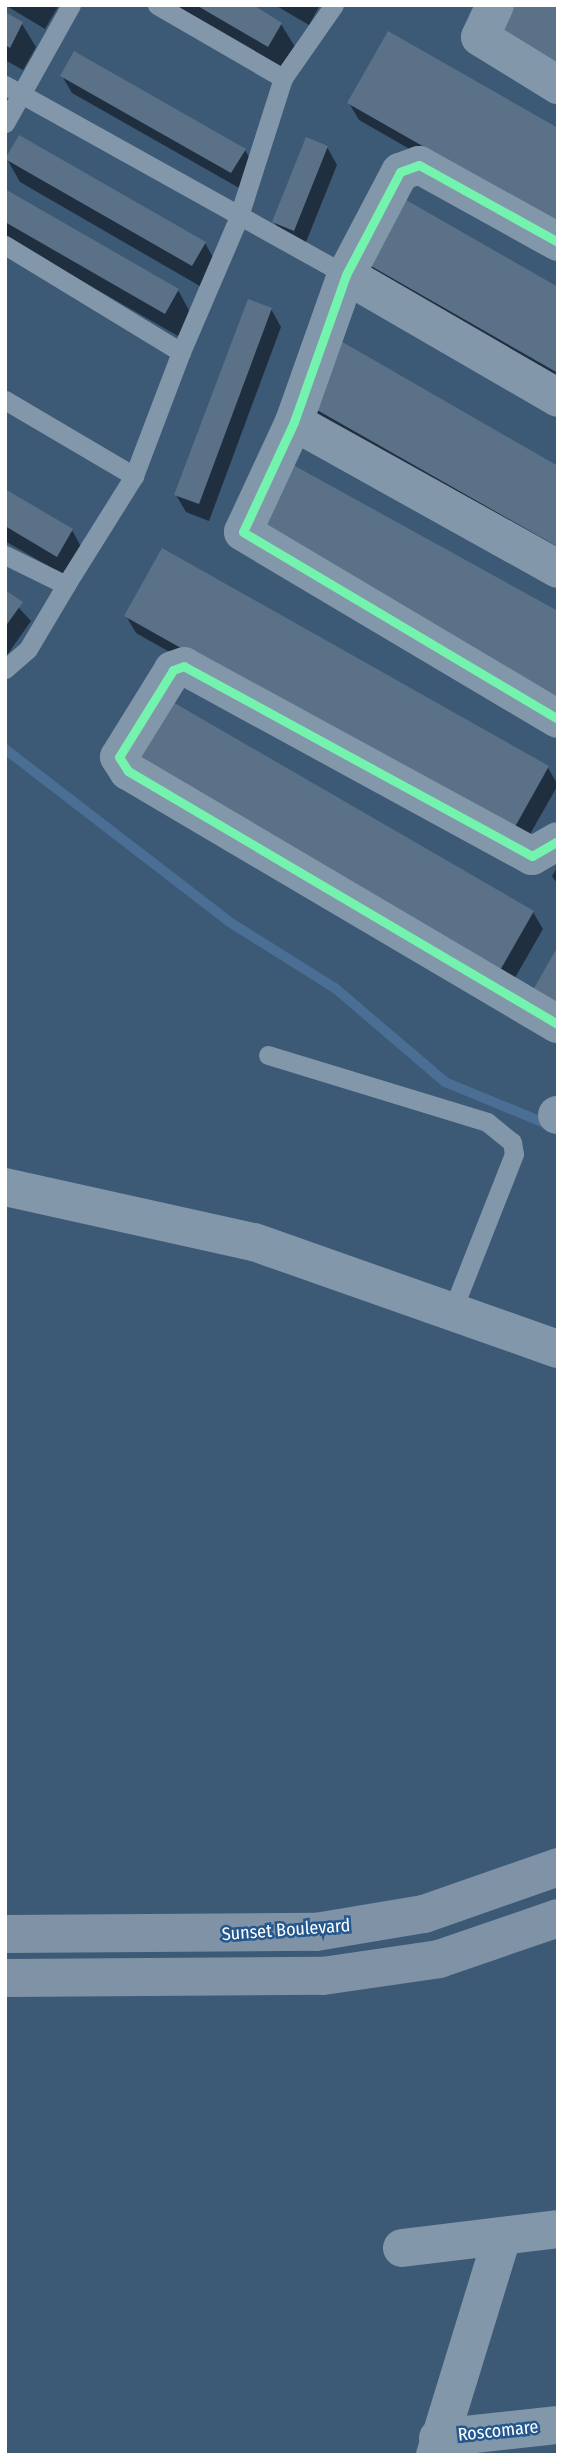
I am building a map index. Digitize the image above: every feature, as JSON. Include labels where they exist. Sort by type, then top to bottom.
[{"type":"main road","name":"Sunset Boulevard","points":[[5,1934],[316,1932],[424,1914],[558,1867]]},
{"type":"main road","points":[[5,1978],[211,1982],[323,1976],[439,1959],[558,1918]]},
{"type":"street","points":[[495,5],[480,37],[558,85]]},
{"type":"street","points":[[558,242],[409,164],[346,275],[294,422],[246,537],[558,719]]},
{"type":"street","points":[[346,275],[558,398]]},
{"type":"street","points":[[294,422],[558,569]]},
{"type":"street","points":[[558,841],[532,856],[184,666],[173,670],[119,757],[128,771],[558,1024]]},
{"type":"street","points":[[5,1188],[254,1242],[453,1309],[558,1349]]},
{"type":"street","points":[[402,2248],[501,2240],[558,2230]]},
{"type":"street","points":[[436,2446],[501,2240]]},
{"type":"street","name":"Roscomare","points":[[436,2446],[558,2425]]},
{"type":"lane","points":[[5,123],[14,90],[71,5]]},
{"type":"lane","points":[[157,5],[283,78]]},
{"type":"lane","points":[[5,669],[28,649],[134,476],[181,352],[238,219],[283,78],[334,5]]},
{"type":"lane","points":[[14,90],[238,219],[346,275]]},
{"type":"lane","points":[[5,245],[181,352]]},
{"type":"lane","points":[[5,400],[134,476]]},
{"type":"lane","points":[[5,555],[66,585]]},
{"type":"lane","points":[[268,1055],[487,1122],[512,1142],[514,1154],[453,1309]]},
{"type":"building","points":[[196,5],[253,5],[282,23],[268,47]]},
{"type":"building","points":[[496,5],[558,5],[558,67],[485,25]]},
{"type":"building","points":[[5,12],[23,22],[10,48],[5,45]]},
{"type":"building","points":[[388,31],[558,128],[558,223],[347,103]]},
{"type":"building","points":[[74,51],[246,149],[231,173],[60,76]]},
{"type":"building","points":[[19,135],[206,242],[192,266],[5,159]]},
{"type":"building","points":[[306,137],[328,146],[294,231],[272,222]]},
{"type":"building","points":[[5,189],[179,289],[165,314],[5,222]]},
{"type":"building","points":[[394,193],[558,287],[558,373],[357,258]]},
{"type":"building","points":[[248,299],[272,308],[199,504],[174,495]]},
{"type":"building","points":[[339,340],[558,466],[558,547],[303,402]]},
{"type":"building","points":[[286,461],[558,611],[558,698],[249,528]]},
{"type":"building","points":[[5,489],[73,529],[57,557],[5,526]]},
{"type":"building","points":[[162,548],[549,766],[511,834],[124,616]]},
{"type":"building","points":[[5,590],[23,602],[5,627]]},
{"type":"building","points":[[159,694],[534,911],[498,974],[122,757]]},
{"type":"building","points":[[558,946],[558,1004],[533,990]]},
{"type":"waterway","points":[[5,749],[228,921],[335,988],[445,1082],[552,1126]]},
{"type":"cycle path","points":[[558,242],[419,165],[400,172],[346,275],[294,422],[243,532],[558,719]]},
{"type":"cycle path","points":[[558,841],[532,856],[184,666],[173,670],[119,757],[128,771],[558,1024]]}]
